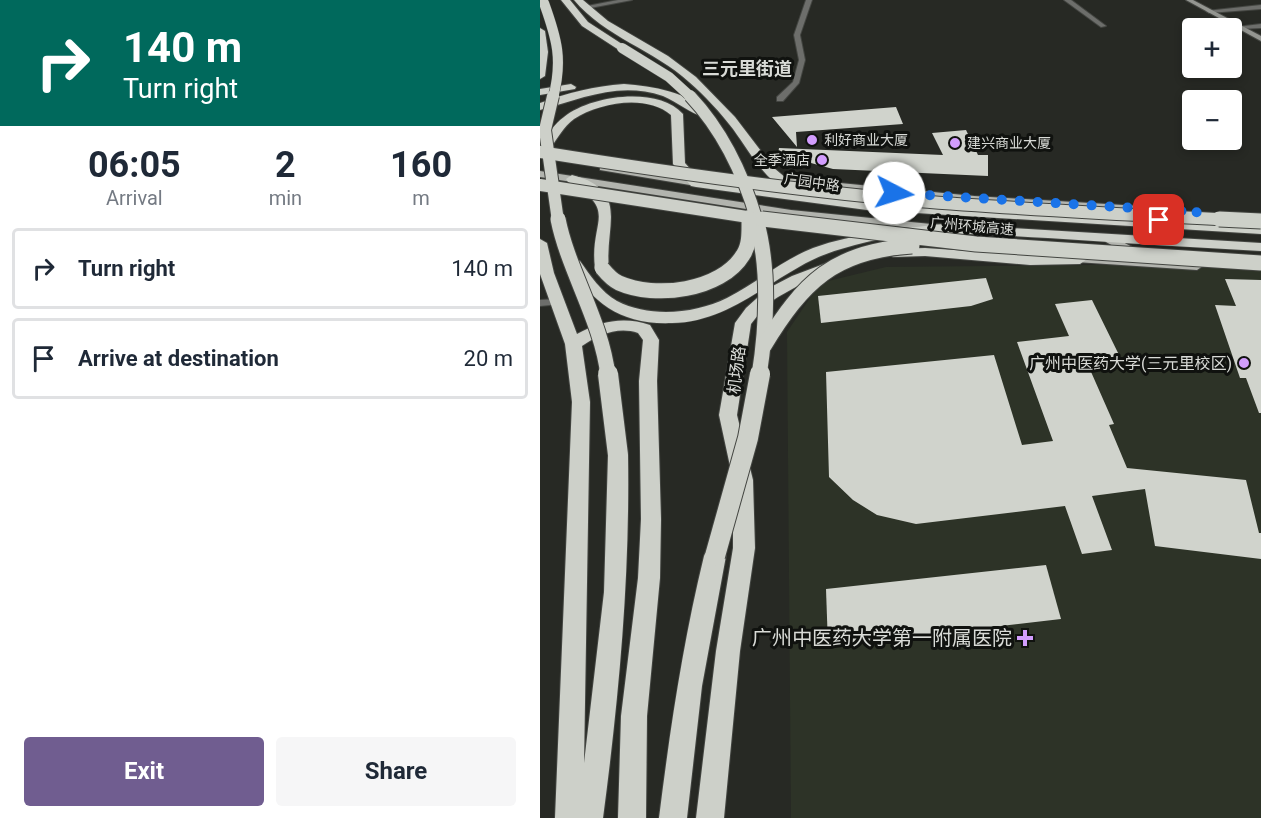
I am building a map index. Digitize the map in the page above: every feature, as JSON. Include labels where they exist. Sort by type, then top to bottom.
[{"type":"highway","name":"机场路","points":[[565,0],[585,24],[676,83],[704,114],[727,147],[758,223],[765,311],[754,412],[702,608],[673,818]]},
{"type":"highway","points":[[543,2],[556,35],[559,53],[558,78],[542,152],[566,249],[584,291],[607,366],[618,455],[615,601],[604,720],[589,818]]},
{"type":"highway","points":[[582,4],[597,17],[684,73],[727,114],[778,180],[792,190],[823,201]]},
{"type":"highway","points":[[540,31],[543,52],[540,76]]},
{"type":"highway","points":[[540,92],[601,82],[666,78],[684,73]]},
{"type":"highway","points":[[540,107],[573,95],[616,88],[649,90],[680,98],[704,114]]},
{"type":"highway","points":[[542,152],[564,122],[571,117],[607,103],[626,100],[649,101],[667,105],[677,114],[679,164],[696,183]]},
{"type":"highway","name":"广州环城高速","points":[[542,152],[704,177],[879,197],[1086,212],[1261,221]]},
{"type":"highway","points":[[572,179],[593,190],[604,201],[606,217],[600,258],[602,268],[616,283],[642,290],[662,292],[688,288],[724,272],[742,257],[748,238],[750,200]]},
{"type":"highway","name":"广园中路","points":[[696,183],[823,201],[1013,216],[1261,230]]},
{"type":"highway","name":"广州环城高速","points":[[540,185],[731,216],[883,235],[1039,249],[1261,263]]},
{"type":"highway","points":[[566,249],[589,285],[610,304],[638,314],[671,318],[715,309],[740,298],[794,263],[819,250],[876,236],[943,228]]},
{"type":"highway","name":"广园中路","points":[[943,228],[1261,247]]},
{"type":"highway","points":[[540,243],[573,344],[581,402],[569,818]]},
{"type":"highway","points":[[762,350],[798,294],[827,270],[845,260],[887,248],[927,246],[1080,259]]},
{"type":"highway","points":[[710,818],[729,651],[744,548],[743,480],[728,416],[743,323],[748,315],[768,296],[796,279],[836,264],[866,257],[925,252],[1030,260],[1080,259]]},
{"type":"highway","points":[[573,344],[584,336],[604,328],[627,325],[644,329],[651,340],[648,381],[651,509],[649,578],[634,716],[632,818]]},
{"type":"main road","name":"广园中路","points":[[542,152],[696,183]]},
{"type":"main road","name":"广园中路","points":[[540,174],[791,213],[943,228]]},
{"type":"main road","points":[[778,180],[928,196],[1261,216]]},
{"type":"main road","points":[[1013,216],[1053,204]]},
{"type":"main road","points":[[1140,223],[1198,212]]},
{"type":"main road","points":[[1110,239],[1153,264]]},
{"type":"main road","points":[[1080,259],[1261,270]]},
{"type":"street","points":[[582,4],[629,0]]},
{"type":"street","points":[[780,99],[796,83],[802,60],[797,35],[809,0]]},
{"type":"street","points":[[1068,0],[1103,26]]},
{"type":"street","points":[[1189,0],[1222,18]]},
{"type":"street","points":[[1209,11],[1261,7]]},
{"type":"street","points":[[1242,27],[1261,26]]},
{"type":"street","points":[[1242,29],[1261,39]]},
{"type":"street","points":[[540,303],[558,302]]},
{"type":"shaded area","name":"广州中医药大学第一附属医院","points":[[1193,264],[1261,267],[1261,818],[791,818],[787,332],[820,283],[886,267]]},
{"type":"building","points":[[896,107],[903,124],[796,132],[797,147],[772,117]]},
{"type":"building","points":[[966,130],[978,155],[988,155],[988,176],[833,169],[778,154],[779,148],[943,155],[932,133]]},
{"type":"building","points":[[986,278],[993,299],[971,306],[821,323],[818,296]]},
{"type":"building","points":[[1225,279],[1261,280],[1261,413],[1259,413],[1246,378],[1240,378],[1215,305],[1236,306]]},
{"type":"building","points":[[1092,300],[1122,361],[1088,365],[1114,424],[1109,425],[1127,468],[1246,480],[1259,533],[1261,533],[1261,559],[1155,546],[1145,489],[1092,496],[1112,550],[1082,554],[1065,506],[916,524],[877,515],[853,500],[829,477],[826,372],[994,355],[1022,445],[1053,441],[1017,342],[1069,336],[1055,304]]},
{"type":"building","points":[[1046,565],[1061,619],[828,646],[826,589]]},
{"type":"place","name":"利好商业大厦","points":[[812,140]]},
{"type":"place","name":"建兴商业大厦","points":[[955,143]]},
{"type":"place","name":"全季酒店","points":[[822,160]]},
{"type":"place","name":"广州中医药大学(三元里校区)","points":[[1244,363]]},
{"type":"place","name":"广州中医药大学第一附属医院","points":[[1025,638]]},
{"type":"district","name":"三元里街道","points":[[747,69]]},
{"type":"route","points":[[894,193],[1198,212],[1159,220]]}]
